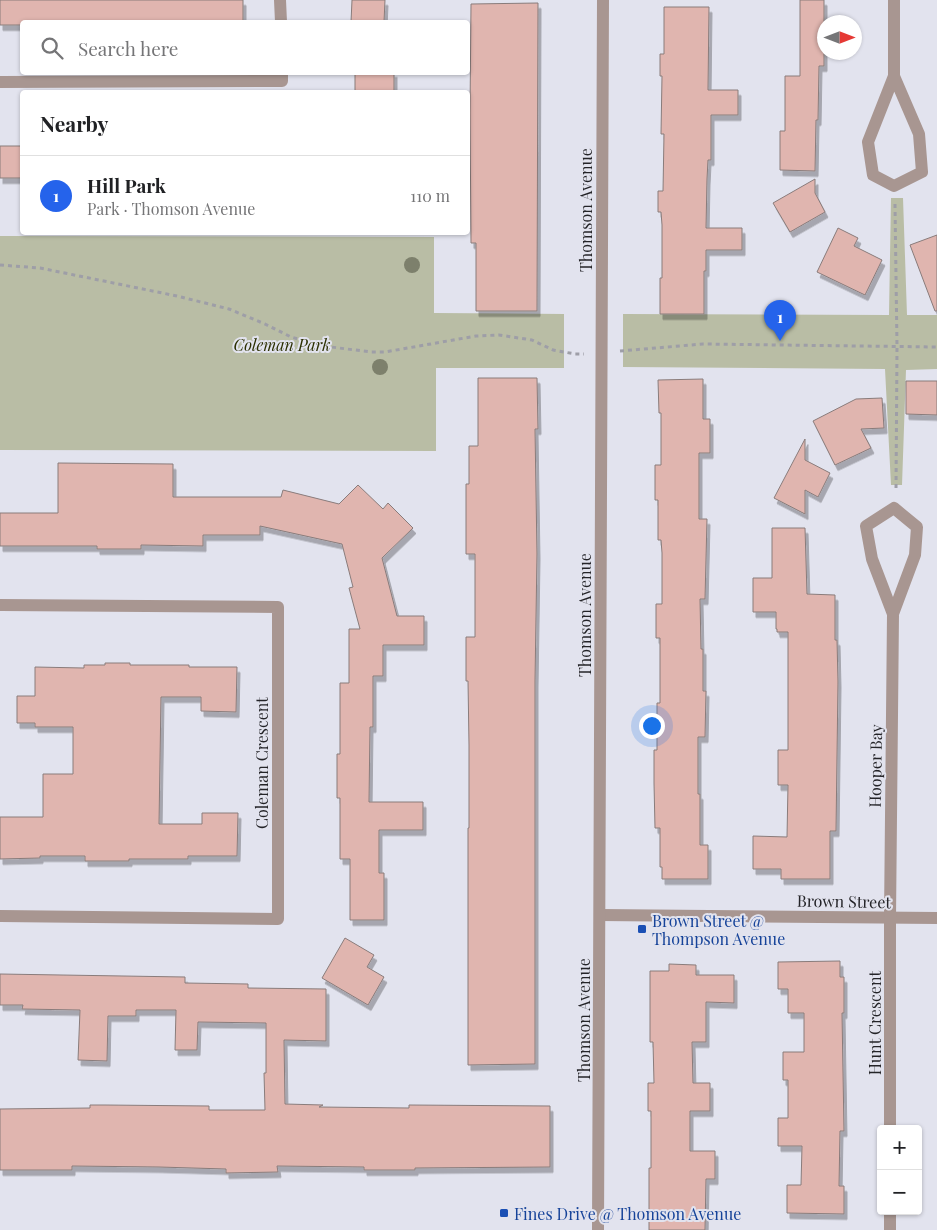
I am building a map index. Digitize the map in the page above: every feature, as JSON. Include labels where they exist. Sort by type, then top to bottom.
[{"type":"street","points":[[280,0],[281,20]]},
{"type":"street","name":"Thomson Avenue","points":[[598,1230],[602,0]]},
{"type":"street","points":[[894,0],[894,76],[868,142],[873,175],[894,186],[922,172],[918,134],[894,76]]},
{"type":"street","points":[[0,82],[282,81],[282,75]]},
{"type":"street","name":"Hooper Bay","points":[[890,918],[893,614],[915,555],[917,527],[894,508],[866,526],[872,559],[893,614]]},
{"type":"street","name":"Coleman Crescent","points":[[0,605],[278,607],[278,919],[0,916]]},
{"type":"street","name":"Brown Street","points":[[600,915],[937,918]]},
{"type":"street","name":"Hunt Crescent","points":[[890,918],[890,1125]]},
{"type":"street","points":[[890,1215],[890,1230]]},
{"type":"path","points":[[894,186],[897,346],[896,484],[894,508]]},
{"type":"path","points":[[0,266],[40,268],[177,296],[229,309],[291,337],[323,346],[371,352],[386,352],[476,336],[499,335],[532,340],[553,350],[575,354],[703,344],[937,347]]},
{"type":"green space","points":[[891,198],[903,198],[907,315],[937,315],[937,369],[906,370],[902,485],[891,485],[885,369],[623,367],[623,314],[889,315]]},
{"type":"green space","name":"Coleman Park","points":[[0,236],[434,237],[434,313],[564,314],[564,368],[436,368],[436,451],[0,450]]},
{"type":"building","points":[[0,0],[243,0],[243,20],[20,20],[20,25],[0,25]]},
{"type":"building","points":[[352,0],[385,0],[384,20],[351,20]]},
{"type":"building","points":[[800,0],[824,0],[824,15],[817,15],[817,60],[824,60],[824,66],[819,66],[815,171],[780,170],[780,131],[785,131],[785,76],[800,76]]},
{"type":"building","points":[[538,3],[537,311],[476,311],[476,243],[471,243],[471,4]]},
{"type":"building","points":[[664,7],[709,7],[708,90],[738,90],[738,115],[711,115],[711,160],[708,160],[706,228],[742,228],[742,250],[706,250],[704,314],[660,314],[662,225],[661,212],[658,212],[658,191],[663,191],[664,134],[661,134],[662,76],[660,76],[660,54],[664,54]]},
{"type":"building","points":[[355,75],[394,75],[394,90],[355,90]]},
{"type":"building","points":[[0,146],[20,146],[20,178],[0,178]]},
{"type":"building","points":[[815,179],[815,193],[825,212],[790,232],[773,203]]},
{"type":"building","points":[[838,228],[858,238],[854,246],[882,260],[865,295],[817,272]]},
{"type":"building","points":[[937,235],[937,311],[935,311],[910,245]]},
{"type":"building","points":[[478,378],[537,378],[538,429],[535,429],[537,554],[535,681],[535,1064],[468,1065],[469,745],[466,637],[475,637],[475,554],[466,554],[466,484],[469,484],[469,446],[478,446]]},
{"type":"building","points":[[703,379],[703,419],[710,419],[710,453],[699,453],[699,519],[707,519],[705,599],[700,599],[703,691],[706,691],[705,737],[698,737],[698,794],[700,794],[700,845],[708,845],[708,879],[662,879],[662,867],[660,867],[660,828],[655,828],[654,783],[654,750],[657,750],[657,703],[660,703],[660,638],[656,638],[656,604],[662,604],[662,553],[661,540],[658,540],[658,500],[655,500],[655,465],[661,465],[661,413],[659,413],[658,380]]},
{"type":"building","points":[[906,381],[937,381],[937,415],[906,414]]},
{"type":"building","points":[[882,398],[884,428],[861,429],[871,448],[835,465],[813,421],[856,399]]},
{"type":"building","points":[[805,439],[805,460],[830,473],[818,497],[805,490],[805,514],[774,498]]},
{"type":"building","points":[[58,463],[173,464],[173,497],[281,497],[283,490],[339,504],[358,485],[383,509],[388,503],[413,528],[382,558],[397,616],[424,616],[424,645],[383,645],[383,676],[373,676],[373,727],[370,727],[369,802],[423,802],[423,830],[379,830],[379,873],[384,873],[384,920],[350,920],[350,859],[340,859],[340,798],[337,798],[337,754],[340,754],[340,683],[349,683],[349,629],[360,629],[349,588],[353,587],[342,544],[260,526],[260,535],[203,535],[203,546],[141,545],[141,549],[97,549],[97,546],[0,546],[0,513],[58,513]]},
{"type":"building","points":[[772,528],[805,528],[807,594],[835,595],[835,640],[837,640],[838,682],[836,831],[830,831],[830,879],[781,879],[781,869],[753,869],[753,836],[787,837],[788,785],[778,785],[778,750],[788,750],[788,632],[777,632],[776,612],[753,612],[753,578],[772,578]]},
{"type":"building","points":[[105,663],[237,667],[236,712],[201,711],[201,697],[161,697],[159,824],[202,824],[202,813],[238,813],[237,856],[188,856],[188,859],[129,859],[129,861],[85,861],[85,856],[40,856],[40,858],[0,859],[0,817],[43,817],[43,774],[73,774],[73,727],[35,727],[35,723],[17,723],[17,696],[35,696],[35,667],[84,668],[84,665],[105,665]]},
{"type":"building","points":[[345,938],[374,955],[367,967],[384,977],[368,1005],[322,978]]},
{"type":"building","points":[[840,961],[840,977],[844,977],[844,1013],[842,1013],[844,1131],[840,1131],[839,1186],[844,1186],[844,1214],[787,1213],[787,1185],[801,1185],[802,1146],[778,1146],[778,1118],[788,1118],[788,1080],[783,1080],[783,1052],[804,1052],[804,1013],[788,1013],[788,989],[778,989],[778,962]]},
{"type":"building","points":[[669,964],[696,965],[696,975],[734,975],[734,1003],[706,1002],[706,1042],[692,1042],[693,1083],[710,1083],[710,1111],[690,1111],[690,1151],[715,1151],[715,1179],[706,1179],[705,1230],[649,1230],[651,1111],[648,1111],[648,1083],[654,1083],[653,1042],[650,1042],[650,971],[669,971]]},
{"type":"building","points":[[0,974],[185,977],[185,983],[248,984],[248,988],[326,989],[326,1041],[284,1040],[285,1104],[323,1105],[319,1107],[409,1108],[409,1105],[550,1106],[550,1167],[364,1170],[364,1167],[277,1166],[278,1172],[226,1173],[226,1169],[159,1167],[72,1166],[72,1170],[0,1170],[0,1109],[90,1108],[90,1105],[105,1105],[209,1106],[209,1110],[265,1110],[266,1023],[198,1022],[197,1050],[175,1050],[176,1010],[136,1010],[136,1016],[108,1016],[107,1061],[78,1060],[80,1010],[22,1009],[23,1005],[0,1005]]},
{"type":"place","name":"Hill Park","points":[[780,341]]},
{"type":"place","name":"Brown Street @ Thompson Avenue","points":[[642,929]]},
{"type":"place","name":"Fines Drive @ Thomson Avenue","points":[[504,1213]]}]
